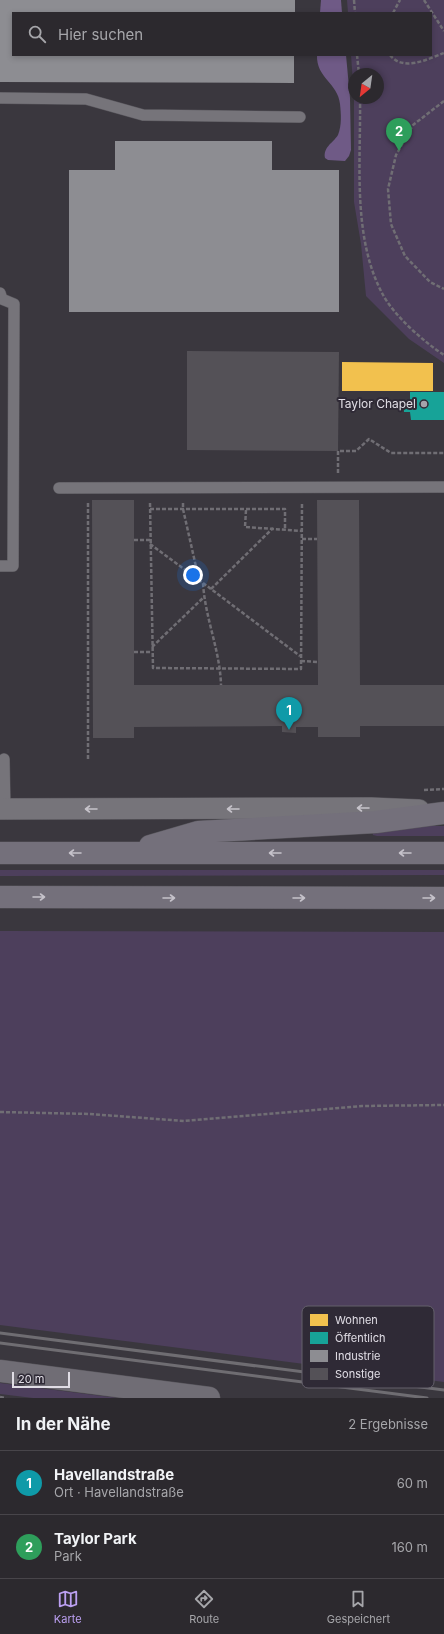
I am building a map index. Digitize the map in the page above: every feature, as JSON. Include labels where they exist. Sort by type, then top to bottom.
[{"type":"highway","points":[[128,853],[198,832],[376,822],[444,812]]},
{"type":"highway","points":[[0,853],[444,853]]},
{"type":"highway","points":[[0,897],[444,898]]},
{"type":"main road","points":[[0,1371],[209,1398]]},
{"type":"street","points":[[2,809],[371,808],[444,812]]},
{"type":"lane","points":[[0,98],[86,99],[143,115],[300,117]]},
{"type":"lane","points":[[0,566],[14,566],[14,304],[1,297]]},
{"type":"lane","points":[[59,488],[444,487]]},
{"type":"lane","points":[[2,809],[4,759]]},
{"type":"path","points":[[354,0],[355,12]]},
{"type":"path","points":[[394,12],[400,0]]},
{"type":"path","points":[[424,0],[432,12]]},
{"type":"path","points":[[432,12],[444,31]]},
{"type":"path","points":[[391,56],[401,63],[413,64],[444,53]]},
{"type":"path","points":[[358,56],[359,68]]},
{"type":"path","points":[[444,101],[413,125],[396,155],[388,189],[391,224],[405,256],[430,282],[444,289]]},
{"type":"path","points":[[360,104],[360,202],[366,243],[373,273],[382,294],[397,314],[417,334],[444,355]]},
{"type":"path","points":[[337,487],[338,451],[356,451],[369,439],[391,453],[444,453]]},
{"type":"path","points":[[88,488],[88,759]]},
{"type":"path","points":[[150,488],[152,668],[301,669],[302,488]]},
{"type":"path","points":[[183,488],[183,509],[200,580]]},
{"type":"path","points":[[150,509],[285,509],[285,529]]},
{"type":"path","points":[[246,510],[245,527],[302,531]]},
{"type":"path","points":[[211,589],[273,528]]},
{"type":"path","points":[[302,539],[317,539]]},
{"type":"path","points":[[134,540],[150,542],[301,656]]},
{"type":"path","points":[[203,583],[204,597],[220,669],[220,685]]},
{"type":"path","points":[[152,648],[204,597]]},
{"type":"path","points":[[134,652],[152,652]]},
{"type":"path","points":[[301,661],[318,662]]},
{"type":"path","points":[[420,790],[444,789]]},
{"type":"path","points":[[0,1112],[90,1114],[184,1121],[362,1106],[444,1105]]},
{"type":"path","points":[[0,1397],[6,1398]]},
{"type":"shaded area","points":[[321,0],[341,0],[342,12],[320,12]]},
{"type":"shaded area","points":[[347,0],[444,0],[444,363],[409,339],[366,296],[361,244],[354,202],[354,104],[384,104],[384,68],[352,68],[351,56],[432,56],[432,12],[348,12]]},
{"type":"shaded area","points":[[317,56],[346,56],[348,104],[350,104],[351,150],[345,161],[328,160],[325,158],[325,151],[338,135],[341,123],[341,112],[338,97],[320,69]]},
{"type":"shaded area","points":[[423,826],[444,826],[444,836],[377,836],[373,835],[372,832]]},
{"type":"shaded area","points":[[0,870],[444,870],[444,875],[0,876]]},
{"type":"shaded area","points":[[0,931],[444,932],[444,1382],[434,1381],[434,1306],[302,1306],[302,1364],[0,1325]]},
{"type":"shaded area","points":[[0,1383],[118,1398],[33,1398],[0,1394]]},
{"type":"building: Wohnen","points":[[342,362],[433,363],[433,391],[342,391]]},
{"type":"building: Öffentlich","name":"Taylor Chapel","points":[[410,392],[444,392],[444,420],[411,420],[410,412],[404,412],[404,401],[410,401]]},
{"type":"building: Industrie","points":[[0,0],[295,0],[295,12],[12,12],[12,56],[294,56],[294,83],[0,82]]},
{"type":"building: Industrie","points":[[115,141],[272,141],[272,170],[339,170],[339,312],[69,312],[69,170],[115,170]]},
{"type":"building: Sonstige","points":[[187,351],[339,352],[338,451],[187,450]]},
{"type":"building: Sonstige","points":[[92,500],[134,500],[134,685],[318,685],[317,500],[359,500],[360,685],[444,685],[444,726],[360,726],[360,737],[318,737],[318,727],[296,727],[296,733],[282,732],[282,726],[134,727],[134,738],[93,738]]},
{"type":"railway","points":[[0,1333],[302,1372]]},
{"type":"railway","points":[[0,1343],[302,1382]]},
{"type":"railway","points":[[349,1388],[427,1398]]},
{"type":"railway","points":[[428,1388],[444,1390]]},
{"type":"place","name":"Taylor Park","points":[[399,151]]},
{"type":"place","name":"Taylor Chapel","points":[[424,404]]},
{"type":"place","name":"Havellandstraße","points":[[289,730]]}]
